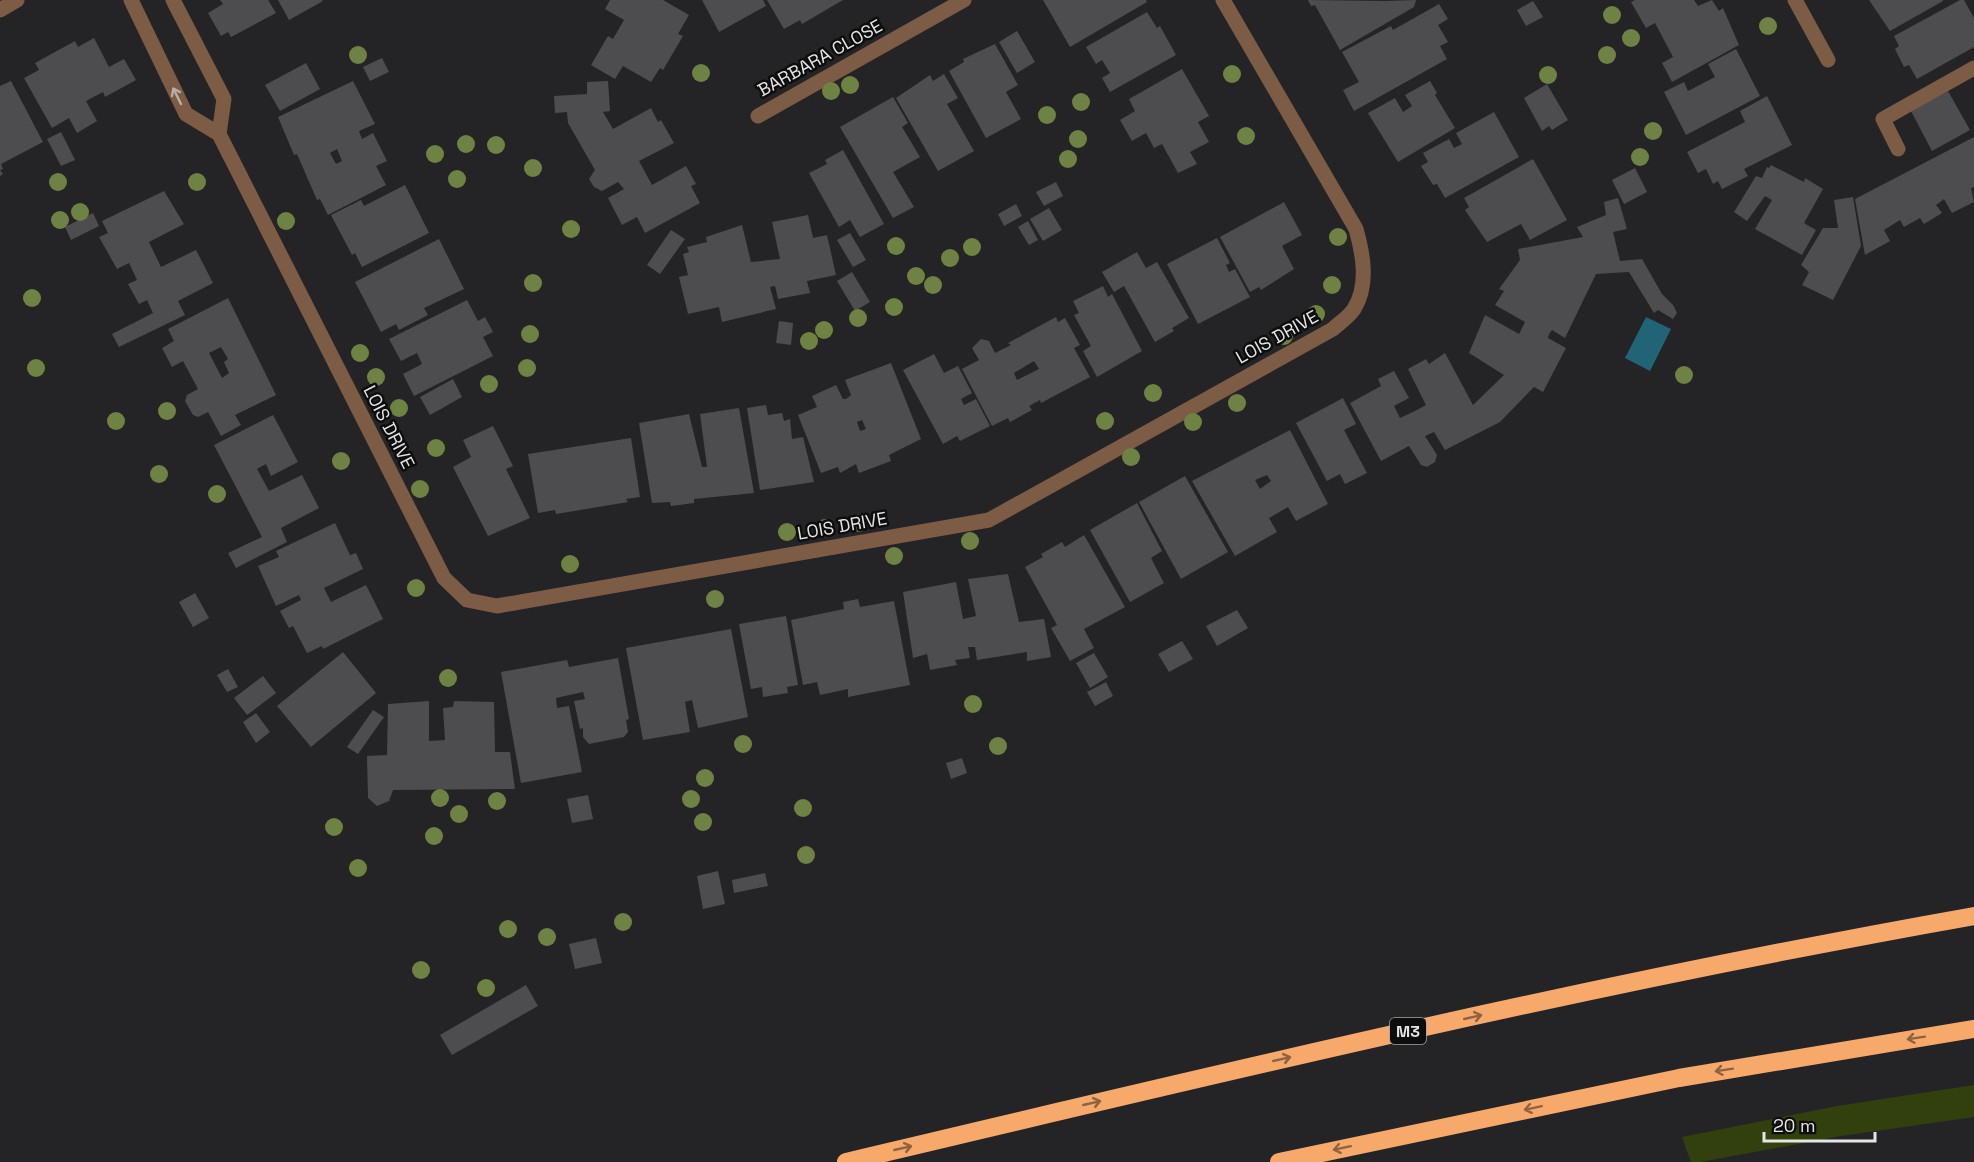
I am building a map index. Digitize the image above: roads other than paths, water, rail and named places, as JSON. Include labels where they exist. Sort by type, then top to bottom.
[{"type":"highway","name":"M3","points":[[846,1162],[1186,1081],[1503,1010],[1774,951],[1974,916]]},
{"type":"highway","points":[[1279,1162],[1679,1078],[1974,1029]]},
{"type":"street","points":[[0,10],[17,0]]},
{"type":"street","points":[[131,0],[186,114],[219,134],[224,99],[173,0]]},
{"type":"street","name":"BARBARA CLOSE","points":[[758,116],[964,0]]},
{"type":"street","name":"LOIS DRIVE","points":[[219,134],[444,578],[467,600],[497,606],[989,520],[1333,329],[1354,309],[1362,285],[1364,259],[1356,229],[1223,0]]},
{"type":"street","points":[[1795,0],[1828,60]]},
{"type":"street","points":[[1898,149],[1883,119],[1974,68]]},
{"type":"water","points":[[1646,317],[1671,329],[1650,371],[1625,358]]}]
